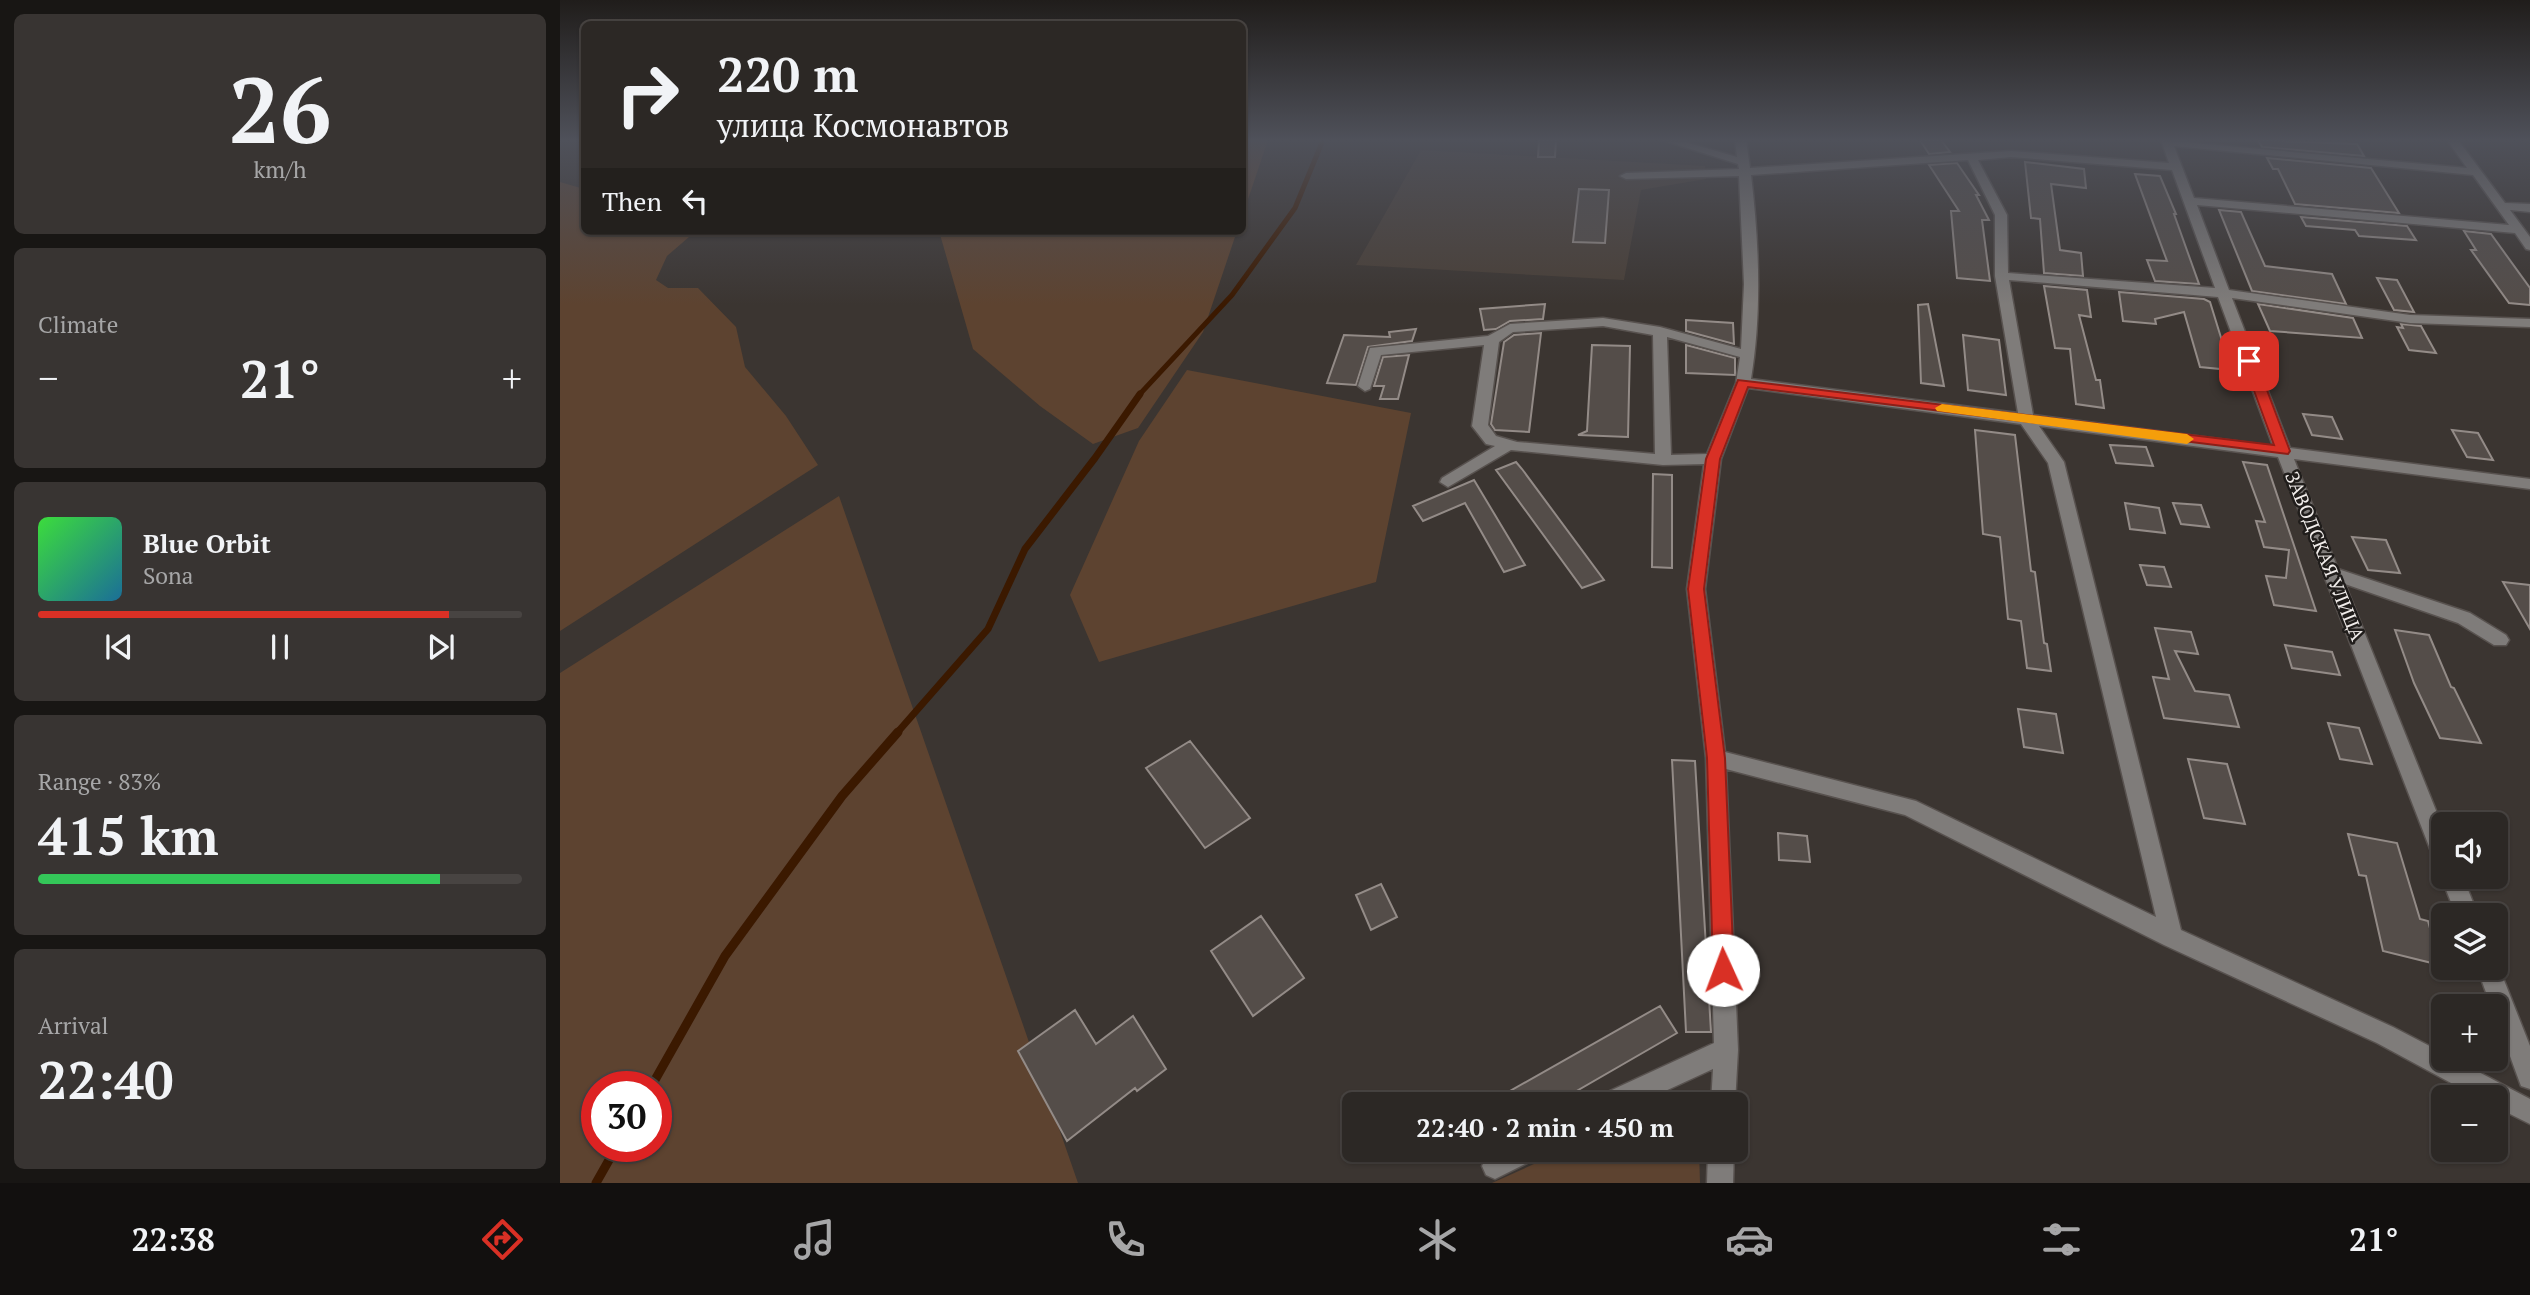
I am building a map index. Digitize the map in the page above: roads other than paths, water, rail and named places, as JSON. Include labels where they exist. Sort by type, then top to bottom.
[{"type":"street","points":[[1724,1092],[1726,1049],[1716,758],[1696,589],[1713,459],[1743,383],[1748,355],[1751,284],[1745,195]]},
{"type":"street","points":[[1991,195],[2001,215],[2002,276],[2026,419],[2056,462],[2172,937]]},
{"type":"street","name":"ЗАВОДСКАЯ УЛИЦА","points":[[2188,195],[2283,451],[2431,824]]},
{"type":"street","points":[[2492,195],[2530,246]]},
{"type":"street","points":[[2190,201],[2519,230]]},
{"type":"street","points":[[2500,206],[2530,208]]},
{"type":"street","points":[[2002,276],[2224,293],[2410,319],[2530,323]]},
{"type":"street","points":[[1365,386],[1375,351],[1493,340],[1510,328],[1549,323],[1604,322],[1660,331],[1748,355]]},
{"type":"street","points":[[1660,331],[1663,460]]},
{"type":"street","points":[[1493,340],[1480,426],[1491,440],[1508,445],[1663,460],[1713,459]]},
{"type":"street","points":[[1743,383],[2530,484]]},
{"type":"street","points":[[1448,482],[1508,445]]},
{"type":"street","points":[[2331,573],[2464,618],[2500,640]]},
{"type":"street","points":[[1716,758],[1909,807],[2172,937],[2385,1035],[2530,1112]]},
{"type":"street","points":[[2493,980],[2530,1077]]},
{"type":"street","points":[[1635,1092],[1726,1049]]},
{"type":"street","points":[[1495,1166],[1503,1162]]},
{"type":"street","points":[[1720,1183],[1721,1162]]},
{"type":"waterway","points":[[1139,395],[1232,295],[1295,208],[1300,195]]},
{"type":"waterway","points":[[896,734],[988,629],[1025,549],[1140,394]]},
{"type":"waterway","points":[[660,1071],[725,956],[842,796],[898,732]]},
{"type":"waterway","points":[[596,1183],[608,1162]]}]
